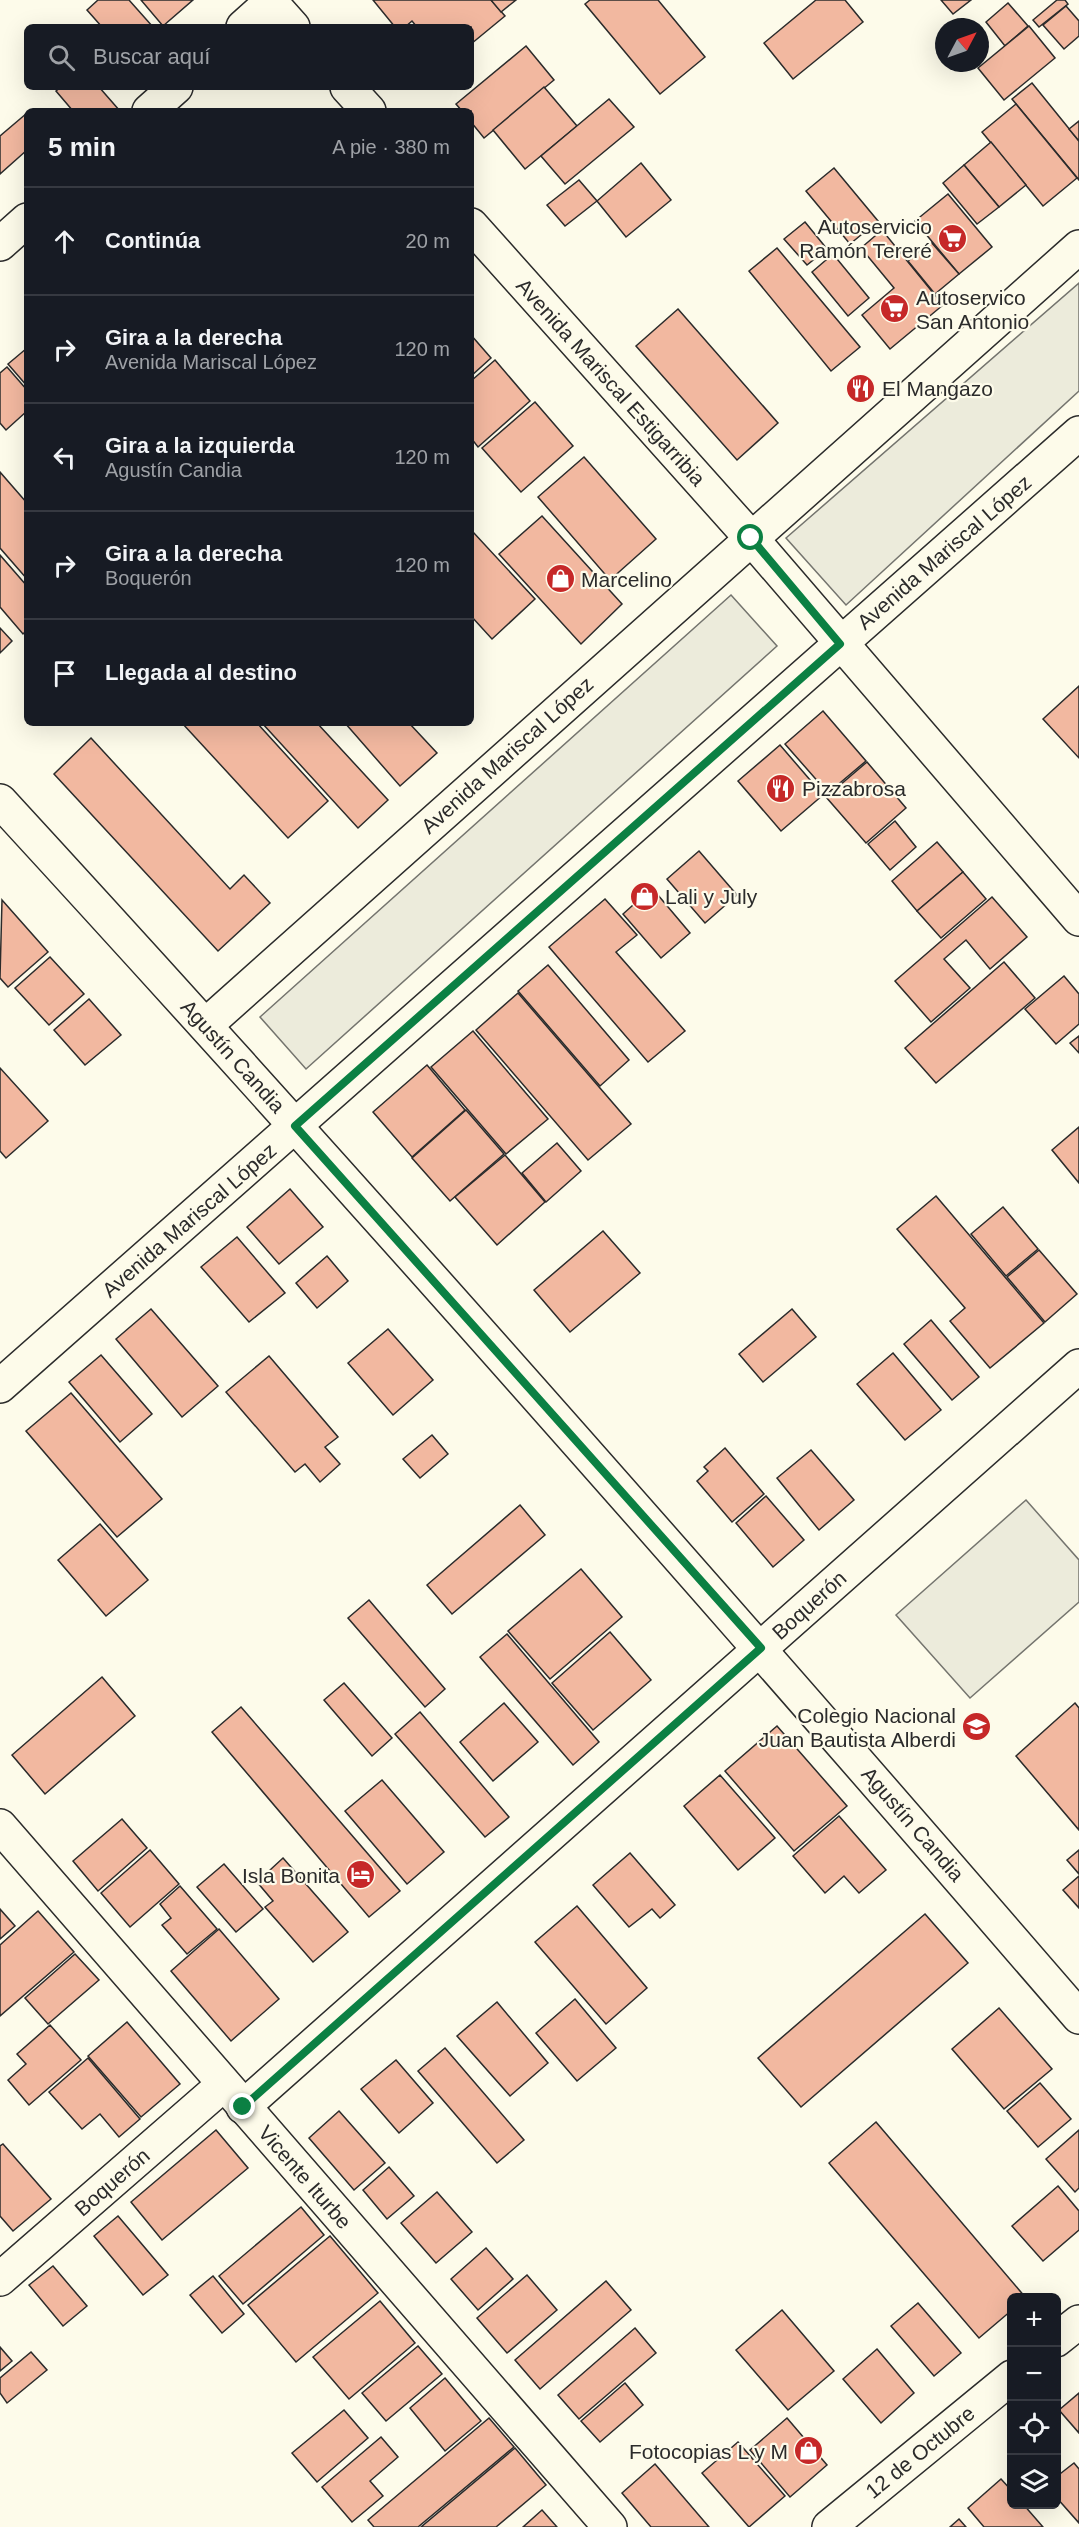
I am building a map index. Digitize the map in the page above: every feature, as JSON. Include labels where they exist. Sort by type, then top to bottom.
[{"type":"street","points":[[246,24],[271,1],[290,24]]},
{"type":"street","points":[[152,108],[173,90]]},
{"type":"street","points":[[350,90],[366,108]]},
{"type":"street","points":[[0,244],[24,223]]},
{"type":"street","name":"Avenida Mariscal Estigarribia","points":[[474,228],[751,538],[1079,920]]},
{"type":"street","name":"Avenida Mariscal López","points":[[206,1025],[1079,247]]},
{"type":"street","name":"Avenida Mariscal López","points":[[0,1386],[1079,433]]},
{"type":"street","name":"Agustín Candia","points":[[0,801],[206,1025],[761,1648],[1079,2017]]},
{"type":"street","name":"Boquerón","points":[[0,2279],[233,2096],[761,1648],[1079,1366]]},
{"type":"street","name":"Vicente Iturbe","points":[[0,1826],[610,2527]]},
{"type":"street","points":[[1061,2336],[1079,2322]]},
{"type":"street","name":"12 de Octubre","points":[[829,2527],[1007,2380]]},
{"type":"shaded area","points":[[1079,283],[1079,391],[846,605],[786,538]]},
{"type":"shaded area","points":[[731,595],[777,646],[306,1069],[260,1017]]},
{"type":"shaded area","points":[[1026,1500],[1079,1560],[1079,1602],[970,1698],[896,1615]]},
{"type":"building","points":[[98,0],[129,0],[150,24],[99,24],[87,10]]},
{"type":"building","points":[[141,0],[193,0],[165,24],[161,24]]},
{"type":"building","points":[[373,0],[491,0],[505,16],[474,42],[474,24],[414,24],[412,21],[408,24],[393,24]]},
{"type":"building","points":[[491,0],[516,0],[501,12]]},
{"type":"building","points":[[590,0],[658,0],[705,57],[660,94],[585,4]]},
{"type":"building","points":[[816,0],[845,0],[863,22],[793,79],[764,43]]},
{"type":"building","points":[[941,0],[971,0],[953,14]]},
{"type":"building","points":[[1057,0],[1065,0],[1068,4],[1039,27],[1033,20]]},
{"type":"building","points":[[1008,3],[1028,26],[1005,46],[989,26],[989,19]]},
{"type":"building","points":[[1066,6],[1079,21],[1079,36],[1064,49],[1043,25]]},
{"type":"building","points":[[1029,26],[1055,58],[1004,100],[981,72],[989,72],[989,59]]},
{"type":"building","points":[[526,46],[554,80],[484,138],[474,126],[474,108],[459,108],[456,104]]},
{"type":"building","points":[[1032,83],[1079,141],[1079,180],[1012,99]]},
{"type":"building","points":[[544,87],[577,126],[525,169],[493,130]]},
{"type":"building","points":[[102,90],[117,108],[70,108],[56,91]]},
{"type":"building","points":[[609,99],[634,127],[565,184],[541,156]]},
{"type":"building","points":[[1016,104],[1077,178],[1043,206],[982,132]]},
{"type":"building","points":[[24,116],[24,153],[0,174],[0,136]]},
{"type":"building","points":[[1079,121],[1079,141],[1069,129]]},
{"type":"building","points":[[991,142],[1026,185],[999,207],[964,165]]},
{"type":"building","points":[[641,163],[671,200],[626,237],[597,201]]},
{"type":"building","points":[[964,165],[999,207],[977,224],[943,183]]},
{"type":"building","points":[[834,168],[878,221],[850,244],[806,191]]},
{"type":"building","points":[[579,180],[597,201],[565,226],[547,205]]},
{"type":"building","points":[[948,194],[992,247],[959,274],[915,221]]},
{"type":"building","points":[[805,222],[827,249],[807,265],[784,239]]},
{"type":"building","points":[[882,230],[943,305],[890,349],[862,315],[894,288],[861,248]]},
{"type":"building","points":[[931,242],[959,274],[935,294],[908,261]]},
{"type":"building","points":[[777,248],[860,347],[831,371],[749,271]]},
{"type":"building","points":[[833,254],[869,298],[848,316],[812,272]]},
{"type":"building","points":[[678,309],[778,423],[737,460],[636,346]]},
{"type":"building","points":[[474,338],[491,358],[474,373]]},
{"type":"building","points":[[24,351],[24,383],[8,364]]},
{"type":"building","points":[[495,360],[530,401],[478,447],[474,442],[474,378]]},
{"type":"building","points":[[7,367],[24,387],[24,414],[6,430],[0,423],[0,373]]},
{"type":"building","points":[[535,402],[573,446],[521,492],[482,448]]},
{"type":"building","points":[[584,457],[656,539],[610,580],[538,497]]},
{"type":"building","points":[[0,472],[24,500],[24,576],[0,548]]},
{"type":"building","name":"Marcelino","points":[[542,516],[622,604],[581,644],[499,554]]},
{"type":"building","points":[[474,533],[535,599],[492,639],[474,619]]},
{"type":"building","points":[[0,555],[24,583],[23,634],[0,607]]},
{"type":"building","points":[[0,628],[12,641],[0,653]]},
{"type":"building","points":[[1079,686],[1079,758],[1043,719]]},
{"type":"building","points":[[823,711],[866,761],[828,793],[785,744]]},
{"type":"building","points":[[185,726],[260,726],[328,801],[288,838]]},
{"type":"building","points":[[265,726],[320,726],[388,800],[358,828]]},
{"type":"building","points":[[348,726],[412,726],[437,753],[400,786]]},
{"type":"building","points":[[91,738],[230,889],[244,875],[270,903],[218,951],[54,774]]},
{"type":"building","name":"Pizzabrosa","points":[[780,745],[823,795],[781,831],[738,781]]},
{"type":"building","points":[[867,762],[906,808],[866,843],[826,797]]},
{"type":"building","points":[[895,821],[916,847],[890,870],[868,844]]},
{"type":"building","points":[[937,842],[963,872],[917,911],[892,881]]},
{"type":"building","points":[[699,851],[737,895],[705,923],[667,879]]},
{"type":"building","points":[[963,872],[986,899],[941,938],[917,911]]},
{"type":"building","points":[[652,888],[690,933],[661,958],[623,914]]},
{"type":"building","points":[[992,897],[1027,937],[990,969],[966,940],[944,959],[970,988],[931,1022],[895,981]]},
{"type":"building","points":[[605,899],[637,935],[616,952],[685,1031],[648,1062],[549,947]]},
{"type":"building","points":[[2,900],[48,952],[8,987],[0,978]]},
{"type":"building","points":[[50,957],[84,994],[49,1025],[15,988]]},
{"type":"building","points":[[1004,962],[1035,998],[936,1083],[905,1048]]},
{"type":"building","points":[[548,965],[629,1060],[600,1086],[518,991]]},
{"type":"building","points":[[1064,976],[1079,994],[1079,1024],[1056,1044],[1025,1009]]},
{"type":"building","points":[[518,993],[631,1124],[588,1160],[476,1030]]},
{"type":"building","points":[[89,999],[121,1035],[85,1065],[54,1030]]},
{"type":"building","points":[[473,1031],[548,1119],[506,1154],[431,1067]]},
{"type":"building","points":[[1079,1036],[1079,1053],[1070,1043]]},
{"type":"building","points":[[427,1065],[465,1110],[412,1157],[373,1112]]},
{"type":"building","points":[[0,1068],[48,1121],[6,1158],[0,1151]]},
{"type":"building","points":[[466,1110],[504,1154],[450,1201],[412,1158]]},
{"type":"building","points":[[1079,1127],[1079,1183],[1052,1150]]},
{"type":"building","points":[[557,1143],[581,1171],[546,1202],[522,1173]]},
{"type":"building","points":[[505,1155],[545,1202],[497,1245],[455,1197]]},
{"type":"building","points":[[290,1189],[323,1227],[279,1264],[247,1227]]},
{"type":"building","points":[[936,1196],[1044,1323],[990,1368],[950,1321],[965,1308],[897,1229]]},
{"type":"building","points":[[1003,1207],[1038,1249],[1006,1276],[971,1234]]},
{"type":"building","points":[[603,1231],[640,1273],[570,1332],[534,1290]]},
{"type":"building","points":[[237,1237],[285,1293],[249,1322],[201,1267]]},
{"type":"building","points":[[1039,1250],[1077,1294],[1045,1322],[1007,1277]]},
{"type":"building","points":[[327,1256],[348,1281],[317,1308],[296,1283]]},
{"type":"building","points":[[151,1309],[218,1386],[182,1417],[116,1339]]},
{"type":"building","points":[[792,1309],[816,1337],[763,1382],[739,1354]]},
{"type":"building","points":[[931,1320],[979,1377],[952,1400],[904,1344]]},
{"type":"building","points":[[388,1329],[433,1380],[393,1415],[348,1363]]},
{"type":"building","points":[[893,1353],[941,1410],[905,1440],[857,1384]]},
{"type":"building","points":[[101,1355],[152,1414],[120,1442],[69,1382]]},
{"type":"building","points":[[269,1356],[338,1437],[325,1447],[340,1464],[320,1482],[305,1464],[295,1472],[226,1392]]},
{"type":"building","points":[[71,1393],[162,1499],[117,1537],[26,1431]]},
{"type":"building","points":[[432,1435],[448,1454],[420,1478],[403,1459]]},
{"type":"building","points":[[725,1448],[764,1494],[732,1522],[697,1481],[708,1471],[704,1467]]},
{"type":"building","points":[[811,1450],[854,1500],[819,1530],[777,1478]]},
{"type":"building","points":[[766,1496],[804,1540],[773,1567],[736,1523]]},
{"type":"building","points":[[520,1505],[545,1535],[452,1614],[427,1585]]},
{"type":"building","points":[[100,1524],[148,1580],[106,1616],[58,1560]]},
{"type":"building","points":[[581,1569],[622,1617],[550,1679],[508,1631]]},
{"type":"building","points":[[369,1600],[445,1689],[425,1707],[348,1618]]},
{"type":"building","points":[[610,1632],[651,1680],[593,1730],[552,1683]]},
{"type":"building","points":[[507,1634],[599,1742],[573,1765],[480,1657]]},
{"type":"building","points":[[102,1677],[135,1716],[45,1794],[12,1755]]},
{"type":"building","points":[[344,1683],[392,1738],[372,1756],[324,1700]]},
{"type":"building","points":[[504,1703],[538,1742],[493,1781],[460,1742]]},
{"type":"building","points":[[1075,1703],[1079,1708],[1079,1830],[1016,1756]]},
{"type":"building","points":[[241,1707],[400,1891],[369,1917],[212,1732]]},
{"type":"building","points":[[420,1712],[509,1817],[485,1837],[395,1734]]},
{"type":"building","points":[[777,1726],[847,1806],[794,1851],[725,1771]]},
{"type":"building","points":[[720,1775],[775,1838],[738,1870],[684,1806]]},
{"type":"building","points":[[382,1780],[444,1852],[407,1884],[345,1811]]},
{"type":"building","points":[[839,1816],[886,1870],[859,1893],[844,1876],[825,1893],[793,1856]]},
{"type":"building","points":[[122,1819],[147,1848],[98,1891],[73,1861]]},
{"type":"building","points":[[150,1850],[179,1884],[130,1927],[101,1893]]},
{"type":"building","points":[[1079,1850],[1079,1874],[1067,1860]]},
{"type":"building","points":[[630,1853],[675,1905],[660,1918],[652,1909],[629,1927],[593,1885]]},
{"type":"building","points":[[283,1858],[348,1932],[313,1962],[265,1907],[273,1901],[257,1882]]},
{"type":"building","points":[[224,1864],[263,1909],[236,1932],[197,1887]]},
{"type":"building","points":[[1079,1876],[1079,1908],[1063,1890]]},
{"type":"building","points":[[180,1886],[217,1929],[187,1954],[162,1925],[171,1918],[160,1904]]},
{"type":"building","points":[[577,1906],[647,1988],[606,2024],[535,1942]]},
{"type":"building","points":[[0,1909],[15,1926],[0,1939]]},
{"type":"building","points":[[38,1911],[74,1952],[0,2016],[0,1945]]},
{"type":"building","points":[[925,1914],[968,1963],[801,2107],[758,2058]]},
{"type":"building","points":[[219,1929],[279,1999],[231,2041],[171,1971]]},
{"type":"building","points":[[75,1954],[99,1980],[48,2024],[25,1998]]},
{"type":"building","points":[[575,1999],[616,2048],[577,2081],[536,2033]]},
{"type":"building","points":[[497,2002],[548,2063],[510,2096],[457,2036]]},
{"type":"building","points":[[999,2008],[1052,2069],[1004,2109],[952,2049]]},
{"type":"building","points":[[127,2022],[180,2084],[141,2117],[88,2056]]},
{"type":"building","points":[[50,2025],[81,2060],[29,2105],[8,2080],[26,2064],[17,2054]]},
{"type":"building","points":[[445,2048],[524,2140],[497,2163],[418,2071]]},
{"type":"building","points":[[88,2058],[140,2119],[119,2137],[100,2114],[82,2129],[49,2092]]},
{"type":"building","points":[[396,2060],[433,2103],[399,2133],[361,2089]]},
{"type":"building","points":[[1040,2083],[1071,2119],[1038,2147],[1007,2111]]},
{"type":"building","points":[[339,2111],[385,2163],[354,2190],[309,2138]]},
{"type":"building","points":[[876,2122],[1022,2293],[1007,2293],[1007,2314],[979,2338],[829,2163]]},
{"type":"building","points":[[216,2130],[248,2168],[162,2240],[131,2202]]},
{"type":"building","points":[[1079,2130],[1079,2188],[1075,2192],[1046,2159]]},
{"type":"building","points":[[3,2144],[51,2199],[13,2231],[0,2216],[0,2146]]},
{"type":"building","points":[[389,2167],[414,2196],[387,2219],[363,2190]]},
{"type":"building","points":[[1058,2186],[1079,2211],[1079,2230],[1043,2261],[1012,2226]]},
{"type":"building","points":[[437,2192],[472,2232],[436,2263],[401,2223]]},
{"type":"building","points":[[301,2207],[324,2235],[243,2304],[219,2276]]},
{"type":"building","points":[[118,2216],[168,2275],[143,2295],[94,2236]]},
{"type":"building","points":[[330,2236],[378,2293],[296,2362],[248,2305]]},
{"type":"building","points":[[486,2248],[513,2279],[478,2310],[451,2279]]},
{"type":"building","points":[[53,2266],[87,2306],[63,2326],[29,2285]]},
{"type":"building","points":[[527,2275],[557,2310],[507,2353],[477,2318]]},
{"type":"building","points":[[213,2276],[244,2314],[222,2333],[190,2295]]},
{"type":"building","points":[[606,2281],[631,2310],[540,2389],[515,2360]]},
{"type":"building","points":[[380,2301],[415,2343],[349,2399],[313,2357]]},
{"type":"building","points":[[918,2303],[961,2353],[934,2376],[891,2326]]},
{"type":"building","points":[[782,2310],[834,2371],[788,2410],[736,2350]]},
{"type":"building","points":[[635,2328],[656,2353],[579,2419],[558,2395]]},
{"type":"building","points":[[418,2346],[442,2374],[386,2421],[362,2393]]},
{"type":"building","points":[[0,2347],[12,2361],[0,2371]]},
{"type":"building","points":[[877,2349],[914,2393],[881,2423],[843,2379]]},
{"type":"building","points":[[31,2352],[47,2370],[7,2403],[0,2393],[0,2378]]},
{"type":"building","points":[[445,2378],[481,2421],[445,2451],[410,2408]]},
{"type":"building","points":[[625,2383],[643,2405],[600,2442],[581,2421]]},
{"type":"building","points":[[1079,2393],[1079,2433],[1061,2412],[1061,2408]]},
{"type":"building","points":[[344,2410],[368,2438],[317,2482],[292,2453]]},
{"type":"building","points":[[489,2418],[514,2447],[418,2527],[374,2527],[368,2520]]},
{"type":"building","points":[[787,2418],[827,2465],[790,2497],[750,2450]]},
{"type":"building","points":[[381,2437],[398,2457],[370,2481],[383,2496],[352,2522],[322,2487]]},
{"type":"building","points":[[738,2442],[785,2496],[749,2527],[702,2473]]},
{"type":"building","points":[[515,2448],[546,2485],[496,2527],[421,2527]]},
{"type":"building","points":[[1074,2463],[1079,2469],[1079,2523],[1061,2503],[1061,2473]]},
{"type":"building","points":[[655,2464],[709,2527],[651,2527],[622,2493]]},
{"type":"building","points":[[1001,2479],[1007,2486],[1007,2509],[1027,2509],[1043,2527],[984,2527],[968,2508]]},
{"type":"building","points":[[542,2510],[557,2527],[523,2527]]},
{"type":"building","points":[[959,2519],[966,2527],[950,2527]]},
{"type":"place","name":"Autoservicio Ramón Tereré","points":[[953,238]]},
{"type":"place","name":"Autoservico San Antonio","points":[[895,309]]},
{"type":"place","name":"El Mangazo","points":[[861,388]]},
{"type":"place","name":"Marcelino","points":[[560,579]]},
{"type":"place","name":"Pizzabrosa","points":[[781,788]]},
{"type":"place","name":"Lali y July","points":[[644,896]]},
{"type":"place","name":"Colegio Nacional Juan Bautista Alberdi","points":[[977,1727]]},
{"type":"place","name":"Isla Bonita","points":[[361,1875]]},
{"type":"place","name":"Fotocopias L y M","points":[[809,2451]]},
{"type":"route","points":[[243,2107],[761,1648],[295,1126],[840,644],[751,538]]}]
